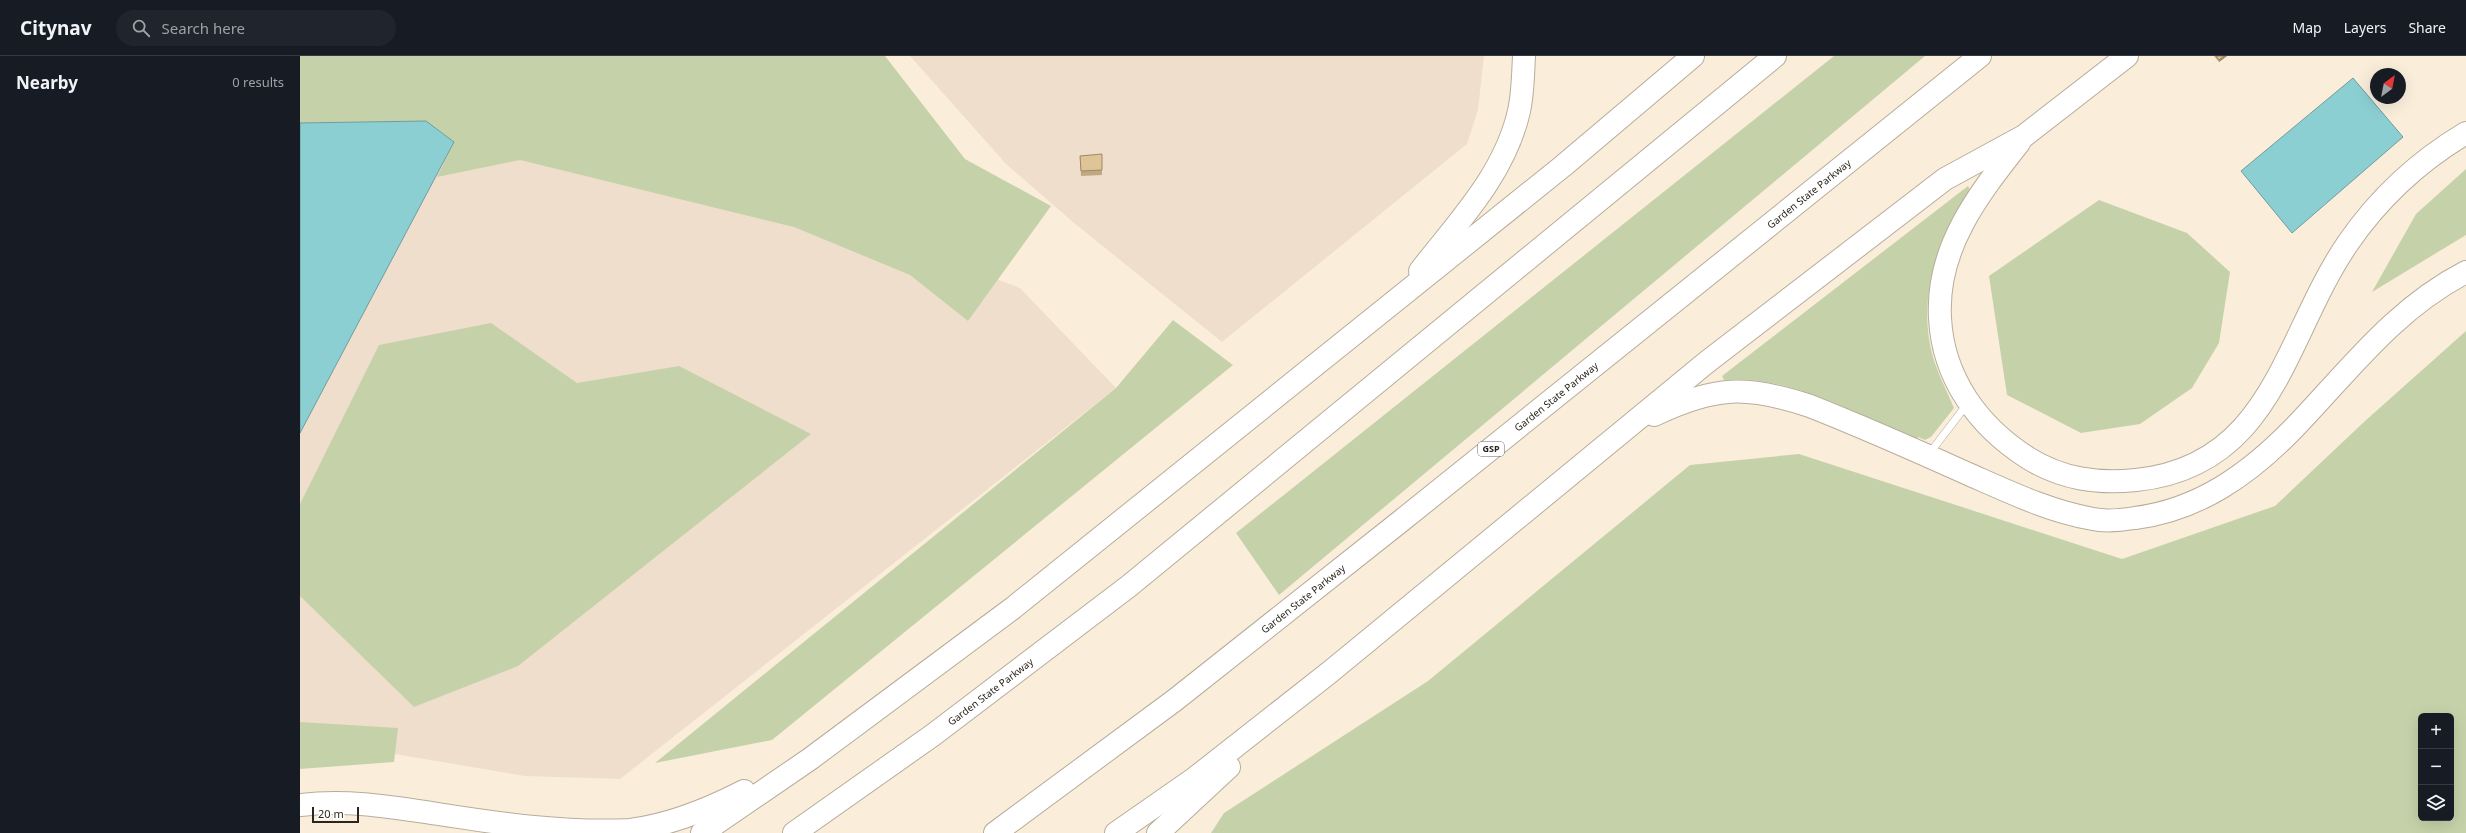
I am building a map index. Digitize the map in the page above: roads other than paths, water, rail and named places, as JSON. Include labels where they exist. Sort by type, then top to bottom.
[{"type":"highway","points":[[1397,300],[1472,206],[1494,173],[1519,111],[1524,56]]},
{"type":"highway","points":[[702,833],[810,759],[1013,608],[1563,166],[1693,56]]},
{"type":"highway","name":"Garden State Parkway","points":[[794,833],[933,735],[1129,586],[1775,56]]},
{"type":"highway","name":"Garden State Parkway","points":[[995,833],[1175,700],[1407,516],[1980,56]]},
{"type":"highway","points":[[1116,833],[1195,778],[1330,672],[1707,362],[1945,179],[2024,136],[2127,56]]},
{"type":"highway","points":[[2024,136],[1983,189],[1960,225],[1951,246],[1943,274],[1939,307],[1942,340],[1951,372],[1968,403],[2008,445],[2051,470],[2071,478],[2111,483],[2166,476],[2203,460],[2225,445],[2244,428],[2262,405],[2273,387],[2346,244],[2387,194],[2420,166],[2466,133]]},
{"type":"highway","points":[[1628,427],[1676,404],[1716,393],[1750,390],[1782,397],[1810,406],[2040,504],[2095,520],[2154,516],[2188,506],[2228,485],[2258,462],[2293,429],[2367,346],[2402,316],[2448,281],[2466,272]]},
{"type":"highway","points":[[1158,833],[1330,672]]},
{"type":"highway","points":[[300,805],[326,802],[381,805],[534,829],[582,831],[630,830],[665,823],[720,803],[810,759]]},
{"type":"lane","points":[[1928,456],[1968,403]]},
{"type":"water","points":[[2353,78],[2370,98],[2370,104],[2375,104],[2403,137],[2292,233],[2241,171]]},
{"type":"water","points":[[426,121],[454,142],[300,433],[300,123]]}]
